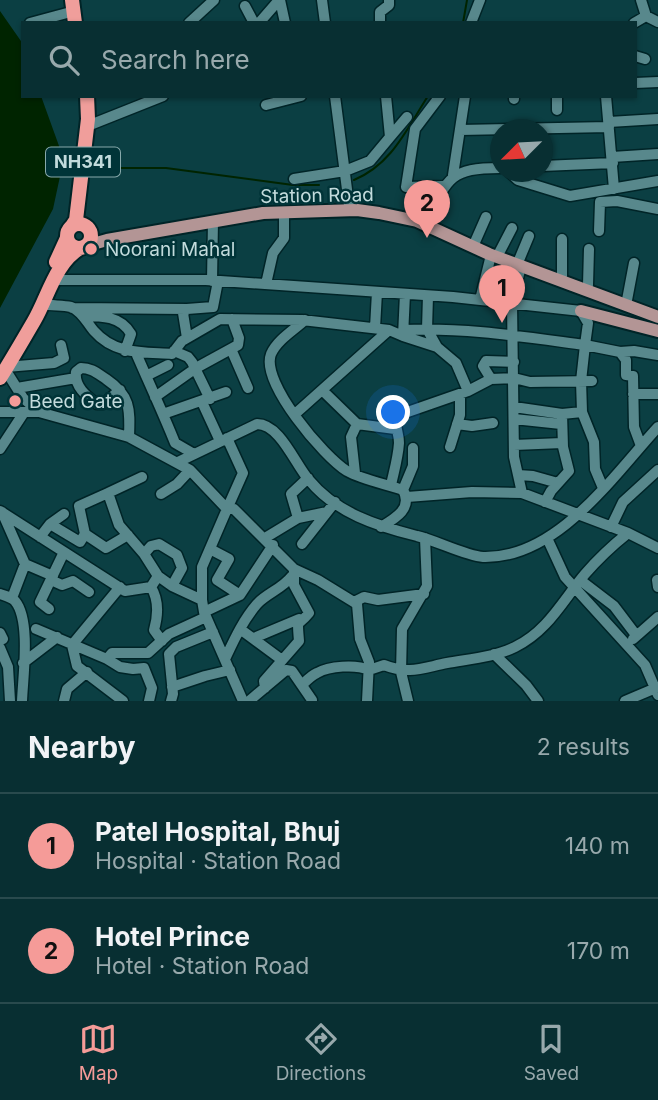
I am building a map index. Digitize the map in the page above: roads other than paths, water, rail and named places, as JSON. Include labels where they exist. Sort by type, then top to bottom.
[{"type":"highway","name":"NH341","points":[[4,371],[80,236],[90,125],[87,98]]},
{"type":"highway","name":"NH341","points":[[80,236],[76,220],[88,119],[87,98]]},
{"type":"highway","name":"NH341","points":[[4,371],[47,276],[63,249],[80,236]]},
{"type":"main road","name":"Station Road","points":[[80,236],[106,235],[262,208],[349,205],[419,216],[495,254]]},
{"type":"main road","name":"Station Road","points":[[80,236],[107,240],[262,213],[357,210],[379,213],[417,221],[495,254],[658,315]]},
{"type":"main road","name":"Station Road","points":[[520,263],[589,285],[658,315]]},
{"type":"main road","points":[[585,312],[658,329]]},
{"type":"street","points":[[191,21],[214,0]]},
{"type":"street","points":[[258,21],[280,0]]},
{"type":"street","points":[[280,0],[285,21]]},
{"type":"street","points":[[322,0],[325,21]]},
{"type":"street","points":[[380,21],[380,12],[389,5],[390,0]]},
{"type":"street","points":[[472,21],[480,0]]},
{"type":"street","points":[[640,0],[646,16],[658,22]]},
{"type":"street","points":[[245,6],[255,21]]},
{"type":"street","points":[[37,21],[71,12]]},
{"type":"street","points":[[637,21],[646,16]]},
{"type":"street","points":[[637,83],[658,82]]},
{"type":"street","points":[[90,125],[153,98]]},
{"type":"street","points":[[266,105],[292,98]]},
{"type":"street","points":[[335,98],[349,205]]},
{"type":"street","points":[[386,98],[390,137]]},
{"type":"street","points":[[438,98],[415,129],[406,187],[443,187]]},
{"type":"street","points":[[428,221],[443,187],[453,175],[465,98]]},
{"type":"street","points":[[557,110],[558,98]]},
{"type":"street","points":[[606,98],[614,189]]},
{"type":"street","points":[[293,179],[345,171],[370,161],[407,117]]},
{"type":"street","points":[[460,130],[609,125],[658,119]]},
{"type":"street","points":[[553,165],[658,154]]},
{"type":"street","points":[[453,175],[490,168]]},
{"type":"street","points":[[524,182],[570,196],[658,181]]},
{"type":"street","points":[[599,231],[600,202],[617,201],[658,209]]},
{"type":"street","points":[[266,284],[273,253],[284,238],[284,217]]},
{"type":"street","points":[[475,242],[486,217]]},
{"type":"street","points":[[213,221],[213,307],[220,319]]},
{"type":"street","points":[[480,300],[495,254],[512,228]]},
{"type":"street","points":[[522,493],[514,444],[512,303],[529,236]]},
{"type":"street","points":[[562,239],[562,276]]},
{"type":"street","points":[[589,249],[589,285]]},
{"type":"street","points":[[627,300],[634,263]]},
{"type":"street","points":[[54,280],[266,284],[480,300],[585,312],[588,323],[582,412],[594,442],[595,470],[603,488]]},
{"type":"street","points":[[375,328],[377,292]]},
{"type":"street","points":[[403,333],[405,294]]},
{"type":"street","points":[[428,296],[427,329],[438,346],[456,363],[464,392],[450,447]]},
{"type":"street","points":[[43,304],[71,307],[213,307]]},
{"type":"street","points":[[71,307],[83,316],[103,340],[125,351],[136,353],[172,354],[187,338],[220,319],[305,320],[375,328],[403,333],[438,346]]},
{"type":"street","points":[[187,309],[183,313],[187,338]]},
{"type":"street","points":[[83,316],[103,316],[123,324],[131,334],[125,351]]},
{"type":"street","points":[[155,397],[240,341],[232,319]]},
{"type":"street","points":[[305,320],[277,346],[269,362],[279,391],[306,430],[348,471],[391,485],[405,493],[522,493],[628,533],[658,548]]},
{"type":"street","points":[[403,333],[427,329],[513,335],[620,352],[658,355]]},
{"type":"street","points":[[295,414],[389,330]]},
{"type":"street","points":[[39,412],[23,398],[4,371],[54,363],[64,358],[61,345]]},
{"type":"street","points":[[231,349],[248,388]]},
{"type":"street","points":[[174,351],[188,357],[196,368],[206,400],[243,473],[202,567],[205,615],[242,700],[265,688],[286,670],[292,671],[313,701]]},
{"type":"street","points":[[620,352],[626,360],[626,375],[633,376],[634,427],[640,446]]},
{"type":"street","points":[[136,353],[175,443],[194,454]]},
{"type":"street","points":[[491,379],[484,366],[486,361],[514,362]]},
{"type":"street","points":[[146,376],[169,365]]},
{"type":"street","points":[[120,390],[103,404],[97,404],[82,390],[76,378],[78,369],[92,370],[120,390],[128,406],[129,437]]},
{"type":"street","points":[[17,388],[76,378]]},
{"type":"street","points":[[391,485],[399,442],[395,429],[396,419],[401,413],[464,392],[491,379],[514,378],[530,382],[586,381]]},
{"type":"street","points":[[322,390],[357,424],[395,429]]},
{"type":"street","points":[[163,414],[226,392]]},
{"type":"street","points":[[633,394],[658,394]]},
{"type":"street","points":[[514,407],[561,419]]},
{"type":"street","points":[[0,412],[39,412],[129,437],[190,470],[227,509],[234,509],[269,542],[293,572],[318,580],[357,604],[360,639],[369,662],[367,701]]},
{"type":"street","points":[[514,419],[561,419],[582,412]]},
{"type":"street","points":[[0,449],[23,414]]},
{"type":"street","points":[[545,502],[569,471],[562,443],[561,419]]},
{"type":"street","points":[[457,424],[472,426],[493,423]]},
{"type":"street","points":[[178,462],[257,424],[268,426],[274,430],[308,478],[361,520],[481,557],[507,553],[547,538],[579,514],[658,427]]},
{"type":"street","points":[[355,473],[352,437],[357,424]]},
{"type":"street","points":[[514,444],[562,443]]},
{"type":"street","points":[[381,527],[398,517],[405,507],[405,493],[413,467],[413,449]]},
{"type":"street","points":[[161,494],[177,484],[190,470]]},
{"type":"street","points":[[611,527],[623,502],[658,470]]},
{"type":"street","points":[[518,475],[558,483]]},
{"type":"street","points":[[50,524],[80,542],[85,534],[79,506],[142,477]]},
{"type":"street","points":[[298,518],[291,494],[308,478]]},
{"type":"street","points":[[108,494],[119,524],[158,576],[202,600]]},
{"type":"street","points":[[302,544],[335,502]]},
{"type":"street","points":[[1,511],[125,591],[151,587],[158,576]]},
{"type":"street","points":[[1,511],[25,565],[62,585],[73,581],[89,592]]},
{"type":"street","points":[[107,659],[112,653],[148,653],[183,625],[240,595],[269,542],[298,518],[327,512]]},
{"type":"street","points":[[40,537],[50,524],[64,514]]},
{"type":"street","points":[[303,684],[317,672],[334,668],[362,667],[369,670],[384,665],[401,672],[494,654],[515,647],[556,614],[578,584],[615,543],[628,533]]},
{"type":"street","points":[[85,534],[106,548],[128,535]]},
{"type":"street","points":[[408,701],[401,672],[402,628],[424,594],[428,574],[425,538]]},
{"type":"street","points":[[547,538],[565,577],[614,606],[636,635]]},
{"type":"street","points":[[144,554],[159,544],[177,555],[182,568],[172,586]]},
{"type":"street","points":[[210,549],[229,559],[217,580],[240,595]]},
{"type":"street","points":[[49,609],[40,602],[64,552]]},
{"type":"street","points":[[12,598],[25,565]]},
{"type":"street","points":[[76,584],[86,566]]},
{"type":"street","points":[[254,638],[307,616],[309,611],[294,585],[293,572]]},
{"type":"street","points":[[225,659],[240,629],[256,606],[287,583],[293,572]]},
{"type":"street","points":[[578,584],[645,665],[657,690],[625,701]]},
{"type":"street","points":[[120,587],[72,645],[75,662],[123,701]]},
{"type":"street","points":[[151,587],[158,616],[154,630],[163,640],[176,647]]},
{"type":"street","points":[[0,594],[12,598],[20,608],[24,621],[22,701]]},
{"type":"street","points":[[354,602],[364,597],[377,600],[424,594]]},
{"type":"street","points":[[628,644],[658,617]]},
{"type":"street","points":[[265,688],[264,681],[299,641],[299,619]]},
{"type":"street","points":[[36,629],[120,667],[144,668],[152,688],[149,701]]},
{"type":"street","points":[[240,629],[282,660]]},
{"type":"street","points":[[171,701],[169,654],[176,647],[213,632]]},
{"type":"street","points":[[0,633],[3,639],[0,640]]},
{"type":"street","points":[[23,663],[57,638]]},
{"type":"street","points":[[0,648],[8,667],[10,701]]},
{"type":"street","points":[[494,654],[526,685],[538,701]]},
{"type":"street","points":[[172,687],[230,670]]},
{"type":"street","points":[[64,701],[67,689],[87,673]]},
{"type":"waterway","points":[[463,21],[467,0]]},
{"type":"waterway","points":[[354,180],[379,165],[397,145],[427,98]]},
{"type":"waterway","points":[[62,167],[71,168]]},
{"type":"waterway","points":[[98,168],[166,168],[293,185],[319,185]]},
{"type":"place","name":"Hotel Prince","points":[[427,238]]},
{"type":"place","name":"Noorani Mahal","points":[[91,249]]},
{"type":"place","name":"Patel Hospital, Bhuj","points":[[502,323]]},
{"type":"place","name":"Beed Gate","points":[[15,401]]}]
